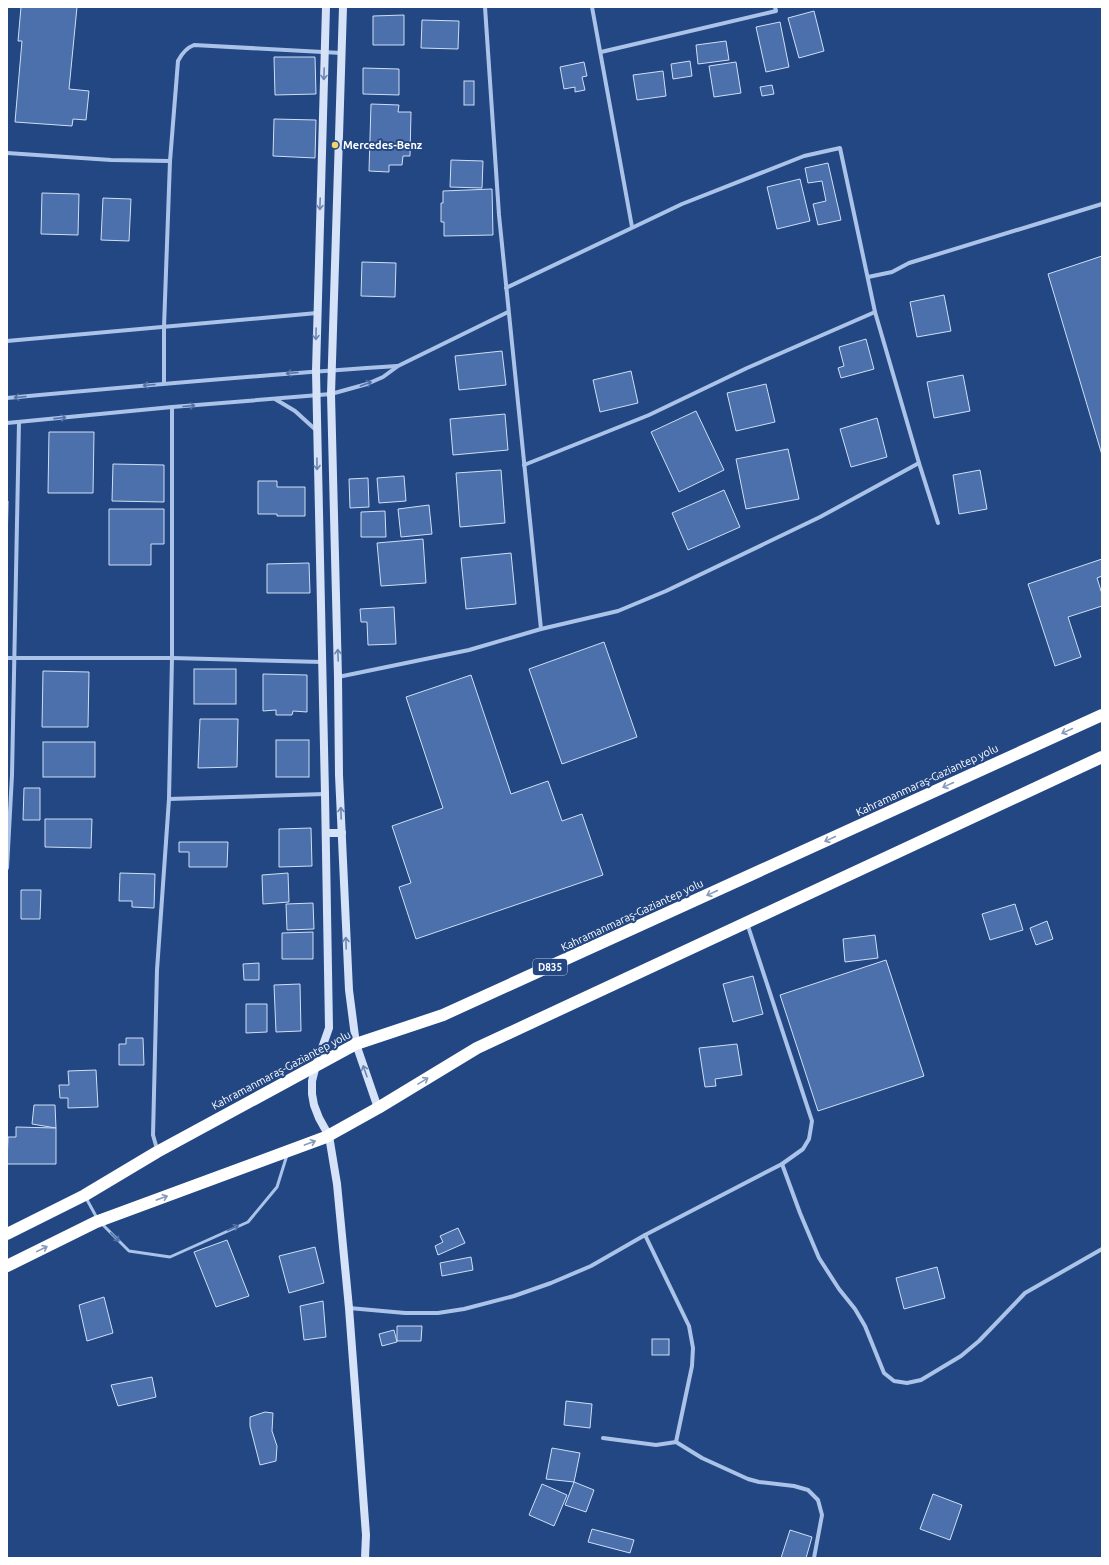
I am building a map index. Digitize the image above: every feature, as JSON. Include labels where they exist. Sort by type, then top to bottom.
[{"type":"highway","name":"Kahramanmaraş-Gaziantep yolu","points":[[7,1234],[85,1195],[157,1152],[356,1044],[443,1015],[1102,715]]},
{"type":"highway","points":[[7,1266],[99,1221],[329,1136],[478,1048],[1102,757]]},
{"type":"street","points":[[326,7],[316,395],[329,1028],[312,1081],[314,1105],[329,1136],[337,1184],[349,1308],[366,1535],[365,1558]]},
{"type":"street","points":[[343,7],[331,370],[339,775],[347,964],[356,1044],[378,1108]]},
{"type":"street","points":[[485,7],[499,215],[541,629]]},
{"type":"street","points":[[592,7],[632,227]]},
{"type":"street","points":[[601,52],[776,11],[775,7]]},
{"type":"street","points":[[164,383],[164,327],[170,161],[178,61],[182,53],[187,48],[194,45],[341,53]]},
{"type":"street","points":[[506,288],[682,204],[804,156],[840,148],[875,312],[938,523]]},
{"type":"street","points":[[7,153],[111,160],[170,161]]},
{"type":"street","points":[[868,277],[892,272],[910,263],[1102,204]]},
{"type":"street","points":[[7,423],[172,407],[331,394],[367,384],[383,377],[398,366],[508,312]]},
{"type":"street","points":[[524,465],[649,414],[747,368],[875,312]]},
{"type":"street","points":[[7,341],[317,313]]},
{"type":"street","points":[[7,398],[164,383],[398,366]]},
{"type":"street","points":[[274,399],[295,411],[317,431]]},
{"type":"street","points":[[157,1152],[153,1135],[157,978],[169,799],[172,658],[172,407]]},
{"type":"street","points":[[7,868],[14,658],[19,422]]},
{"type":"street","points":[[338,677],[469,650],[541,629],[618,610],[666,591],[820,517],[919,463]]},
{"type":"street","points":[[7,658],[172,658],[322,662]]},
{"type":"street","points":[[169,799],[325,794]]},
{"type":"street","points":[[326,833],[342,833]]},
{"type":"street","points":[[349,1308],[405,1313],[438,1313],[464,1309],[514,1296],[551,1283],[591,1266],[645,1235],[782,1164],[803,1149],[809,1139],[812,1121],[747,923]]},
{"type":"street","points":[[782,1164],[819,1258],[839,1289],[855,1309],[865,1326],[884,1373],[894,1381],[907,1383],[921,1380],[961,1356],[979,1341],[1025,1293],[1102,1249]]},
{"type":"street","points":[[645,1235],[689,1326],[693,1348],[692,1366],[676,1442]]},
{"type":"street","points":[[603,1438],[656,1445],[676,1442],[702,1458],[748,1479],[759,1482],[794,1486],[808,1490],[818,1500],[822,1515],[814,1558]]},
{"type":"lane","points":[[85,1195],[99,1221],[129,1251],[170,1257],[248,1222],[277,1187],[288,1151]]},
{"type":"building","points":[[21,7],[77,7],[69,89],[89,91],[86,120],[73,119],[72,126],[15,122],[22,41],[18,41]]},
{"type":"building","points":[[814,11],[824,51],[799,58],[788,18]]},
{"type":"building","points":[[404,15],[404,45],[373,45],[373,16]]},
{"type":"building","points":[[422,20],[459,21],[458,49],[421,48]]},
{"type":"building","points":[[780,22],[789,67],[766,72],[756,27]]},
{"type":"building","points":[[726,41],[729,60],[698,64],[696,45]]},
{"type":"building","points":[[274,57],[315,57],[316,94],[275,95]]},
{"type":"building","points":[[690,61],[692,76],[673,79],[671,64]]},
{"type":"building","points":[[584,62],[587,76],[582,77],[585,90],[575,92],[575,87],[564,89],[560,67]]},
{"type":"building","points":[[736,62],[741,93],[714,97],[709,66]]},
{"type":"building","points":[[363,68],[399,69],[399,95],[363,94]]},
{"type":"building","points":[[663,71],[666,96],[637,100],[633,75]]},
{"type":"building","points":[[464,81],[474,81],[474,105],[464,105]]},
{"type":"building","points":[[772,85],[774,94],[762,96],[760,87]]},
{"type":"building","points":[[371,104],[399,105],[398,112],[411,112],[410,156],[403,156],[402,165],[389,165],[389,172],[369,171]]},
{"type":"building","points":[[274,119],[316,120],[315,158],[273,156]]},
{"type":"building","points":[[451,160],[483,161],[482,188],[450,187]]},
{"type":"building","points":[[828,163],[841,220],[818,225],[813,204],[826,201],[822,181],[808,183],[805,168]]},
{"type":"building","points":[[800,179],[810,221],[777,229],[767,187]]},
{"type":"building","points":[[492,189],[493,235],[444,236],[444,222],[441,222],[441,203],[443,203],[443,191]]},
{"type":"building","points":[[42,193],[79,194],[78,235],[41,234]]},
{"type":"building","points":[[103,198],[131,199],[129,241],[101,240]]},
{"type":"building","points":[[1102,256],[1102,455],[1048,274]]},
{"type":"building","points":[[362,262],[396,263],[395,297],[361,296]]},
{"type":"building","points":[[944,295],[951,331],[917,337],[910,302]]},
{"type":"building","points":[[866,339],[874,369],[841,378],[838,368],[844,366],[839,347]]},
{"type":"building","points":[[502,351],[506,385],[459,390],[455,356]]},
{"type":"building","points":[[631,371],[638,403],[600,412],[593,380]]},
{"type":"building","points":[[963,375],[970,411],[934,418],[927,382]]},
{"type":"building","points":[[766,384],[775,422],[736,431],[727,393]]},
{"type":"building","points":[[696,411],[724,470],[679,492],[651,432]]},
{"type":"building","points":[[505,414],[508,450],[453,455],[450,419]]},
{"type":"building","points":[[877,418],[887,457],[851,467],[840,429]]},
{"type":"building","points":[[49,432],[94,432],[93,493],[48,493]]},
{"type":"building","points":[[788,449],[799,499],[746,509],[736,459]]},
{"type":"building","points":[[113,464],[164,465],[164,502],[112,501]]},
{"type":"building","points":[[501,470],[505,523],[460,527],[456,473]]},
{"type":"building","points":[[980,470],[987,509],[959,514],[953,475]]},
{"type":"building","points":[[404,476],[406,501],[379,503],[377,478]]},
{"type":"building","points":[[368,478],[369,507],[350,508],[349,479]]},
{"type":"building","points":[[258,481],[277,481],[277,487],[305,487],[305,516],[258,514]]},
{"type":"building","points":[[724,490],[740,527],[688,550],[672,513]]},
{"type":"building","points":[[7,501],[8,501],[7,549]]},
{"type":"building","points":[[429,505],[432,534],[401,537],[398,509]]},
{"type":"building","points":[[109,509],[164,509],[164,544],[151,544],[151,565],[109,565]]},
{"type":"building","points":[[385,511],[386,537],[361,537],[361,512]]},
{"type":"building","points":[[423,539],[426,583],[381,586],[377,543]]},
{"type":"building","points":[[511,553],[516,604],[466,609],[461,558]]},
{"type":"building","points":[[1102,559],[1102,576],[1097,578],[1102,594],[1102,606],[1068,617],[1081,657],[1055,666],[1028,584]]},
{"type":"building","points":[[309,563],[310,593],[267,593],[267,564]]},
{"type":"building","points":[[394,607],[396,644],[368,645],[367,622],[361,622],[360,609]]},
{"type":"building","points":[[604,642],[637,737],[562,764],[529,669]]},
{"type":"building","points":[[194,669],[236,669],[236,704],[194,704]]},
{"type":"building","points":[[43,671],[89,672],[88,727],[42,727]]},
{"type":"building","points":[[263,674],[307,675],[307,712],[293,711],[292,715],[276,715],[276,710],[263,711]]},
{"type":"building","points":[[471,675],[511,794],[548,781],[562,821],[582,814],[603,875],[416,939],[399,887],[411,883],[392,826],[443,808],[406,697]]},
{"type":"building","points":[[200,719],[238,719],[237,767],[198,768]]},
{"type":"building","points":[[276,740],[309,740],[309,777],[276,777]]},
{"type":"building","points":[[43,742],[95,742],[95,777],[43,777]]},
{"type":"building","points":[[24,788],[40,788],[40,820],[23,820]]},
{"type":"building","points":[[45,819],[92,819],[91,848],[45,847]]},
{"type":"building","points":[[311,828],[312,866],[279,867],[279,829]]},
{"type":"building","points":[[179,842],[228,842],[227,867],[189,867],[189,852],[179,852]]},
{"type":"building","points":[[120,873],[155,874],[154,908],[132,907],[132,901],[119,901]]},
{"type":"building","points":[[288,873],[289,902],[263,904],[262,875]]},
{"type":"building","points":[[21,890],[41,890],[40,919],[21,919]]},
{"type":"building","points":[[313,903],[314,929],[287,930],[286,904]]},
{"type":"building","points":[[1015,904],[1023,930],[990,940],[982,914]]},
{"type":"building","points":[[1047,921],[1053,939],[1036,945],[1030,928]]},
{"type":"building","points":[[313,932],[313,959],[282,959],[282,933]]},
{"type":"building","points":[[875,935],[878,958],[845,962],[843,939]]},
{"type":"building","points":[[886,960],[924,1076],[818,1111],[780,995]]},
{"type":"building","points":[[259,963],[259,980],[244,980],[243,964]]},
{"type":"building","points":[[753,976],[763,1014],[733,1022],[723,984]]},
{"type":"building","points":[[300,984],[301,1031],[276,1032],[274,985]]},
{"type":"building","points":[[246,1004],[267,1004],[267,1032],[246,1033]]},
{"type":"building","points":[[126,1038],[143,1038],[144,1065],[119,1065],[119,1044],[126,1044]]},
{"type":"building","points":[[737,1044],[742,1075],[715,1079],[716,1086],[705,1087],[699,1048]]},
{"type":"building","points":[[96,1070],[98,1107],[68,1108],[68,1098],[60,1098],[59,1085],[69,1085],[68,1071]]},
{"type":"building","points":[[34,1105],[55,1105],[56,1128],[32,1124]]},
{"type":"building","points":[[16,1127],[56,1128],[56,1164],[7,1164],[8,1137],[16,1137]]},
{"type":"building","points":[[458,1228],[465,1243],[438,1255],[435,1246],[443,1242],[440,1236]]},
{"type":"building","points":[[227,1240],[249,1296],[216,1307],[194,1252]]},
{"type":"building","points":[[315,1247],[324,1283],[289,1293],[279,1256]]},
{"type":"building","points":[[471,1257],[473,1270],[442,1276],[440,1263]]},
{"type":"building","points":[[937,1267],[945,1298],[904,1309],[896,1278]]},
{"type":"building","points":[[104,1297],[113,1333],[87,1341],[79,1305]]},
{"type":"building","points":[[323,1301],[326,1337],[304,1340],[300,1306]]},
{"type":"building","points":[[397,1326],[422,1326],[421,1341],[397,1341]]},
{"type":"building","points":[[394,1330],[397,1342],[382,1346],[379,1334]]},
{"type":"building","points":[[652,1339],[669,1339],[669,1355],[652,1355]]},
{"type":"building","points":[[152,1377],[156,1397],[118,1406],[111,1385]]},
{"type":"building","points":[[566,1401],[592,1404],[590,1428],[564,1425]]},
{"type":"building","points":[[265,1412],[273,1413],[272,1431],[277,1446],[276,1461],[260,1465],[250,1426],[250,1417]]},
{"type":"building","points":[[552,1448],[580,1453],[574,1482],[546,1479]]},
{"type":"building","points":[[574,1482],[594,1490],[586,1512],[565,1505]]},
{"type":"building","points":[[542,1484],[567,1495],[554,1526],[529,1515]]},
{"type":"building","points":[[933,1494],[962,1505],[950,1540],[920,1529]]},
{"type":"building","points":[[592,1529],[634,1540],[630,1553],[588,1542]]},
{"type":"building","points":[[790,1530],[812,1537],[806,1558],[781,1558]]},
{"type":"place","name":"Mercedes-Benz","points":[[335,145]]}]
